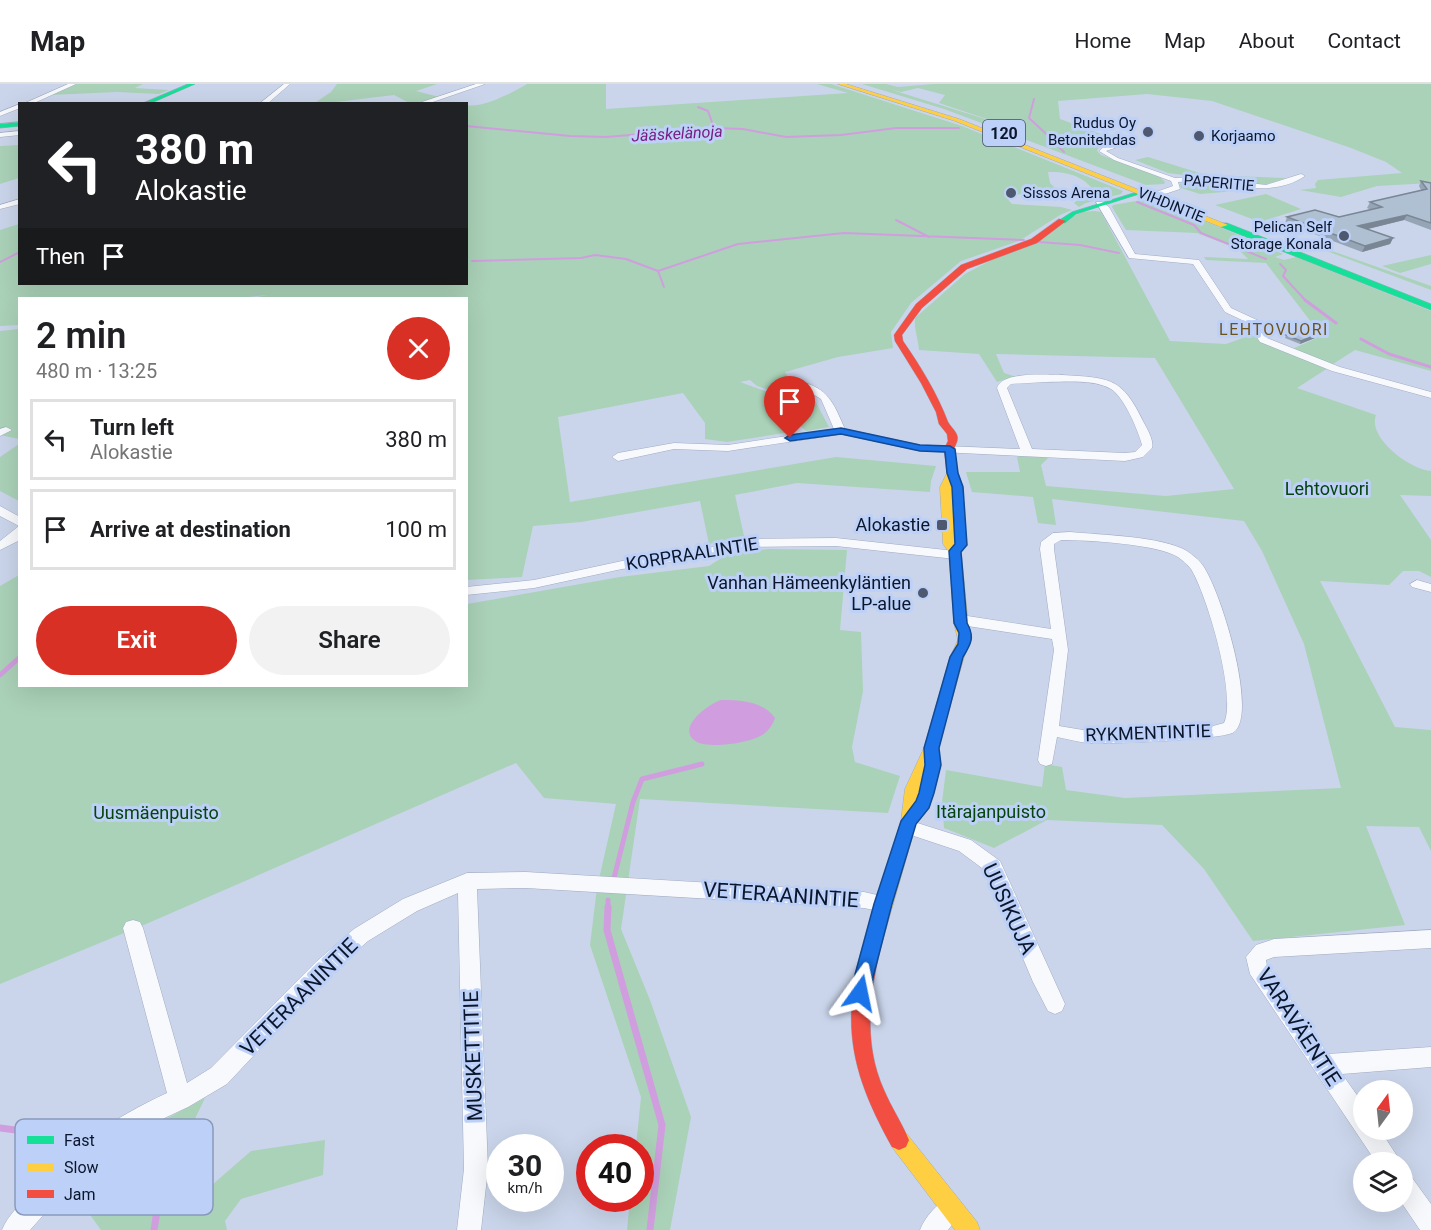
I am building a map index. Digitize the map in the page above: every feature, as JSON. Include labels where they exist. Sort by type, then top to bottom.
[{"type":"main road","points":[[148,102],[192,84]]},
{"type":"main road","name":"VIHDINTIE","points":[[841,84],[941,114],[1431,300]]},
{"type":"main road","name":"VIHDINTIE","points":[[858,84],[966,119],[1431,307]]},
{"type":"main road","points":[[0,126],[18,124]]},
{"type":"main road","points":[[969,1230],[950,1209],[903,1147],[885,1117],[872,1089],[864,1060],[859,1023],[860,993],[883,904],[908,824],[923,804],[927,793],[933,765],[931,748],[957,657],[965,644],[966,637],[961,622],[955,553],[950,544],[947,481],[952,473],[949,448],[943,437],[944,424],[933,396],[898,338],[903,326],[930,295],[964,267],[1034,241],[1074,213],[1114,200],[1149,193]]},
{"type":"street","points":[[31,102],[73,84]]},
{"type":"street","points":[[265,102],[287,84]]},
{"type":"street","points":[[425,102],[483,84]]},
{"type":"street","points":[[0,114],[18,107]]},
{"type":"street","points":[[0,135],[18,133]]},
{"type":"street","points":[[1130,141],[1107,147],[1102,151],[1116,159],[1175,181]]},
{"type":"street","name":"PAPERITIE","points":[[1149,193],[1177,187],[1175,181],[1198,179],[1272,187],[1301,176]]},
{"type":"street","points":[[0,207],[18,202]]},
{"type":"street","points":[[1099,204],[1106,209],[1132,256],[1196,262],[1228,310],[1269,329],[1270,332],[1261,336],[1263,340],[1336,369],[1431,395]]},
{"type":"street","points":[[618,457],[674,446],[703,445],[728,448],[841,431],[920,448],[1132,456],[1144,452],[1148,446],[1123,394],[1115,387],[1094,381],[1008,381],[1003,384],[1002,388],[1027,452]]},
{"type":"street","points":[[805,386],[826,397],[841,431]]},
{"type":"street","points":[[0,510],[18,522]]},
{"type":"street","points":[[0,546],[18,532]]},
{"type":"street","name":"RYKMENTINTIE","points":[[1050,730],[1089,737],[1213,732],[1226,730],[1231,725],[1235,710],[1232,671],[1220,630],[1199,570],[1192,560],[1181,553],[1150,544],[1080,536],[1062,536],[1052,539],[1048,542],[1047,549],[1059,635]]},
{"type":"street","name":"KORPRAALINTIE","points":[[468,591],[534,584],[622,565],[705,554],[729,545],[743,543],[836,542],[955,553]]},
{"type":"street","points":[[1417,584],[1431,588]]},
{"type":"street","points":[[961,622],[1059,635],[1061,650],[1046,759]]},
{"type":"street","name":"UUSIKUJA","points":[[908,824],[966,846],[983,855],[993,866],[1043,982],[1055,1004]]},
{"type":"street","name":"VETERAANINTIE","points":[[137,1119],[203,1088],[226,1070],[323,968],[361,935],[410,905],[467,881],[526,880],[644,885],[864,900],[883,904]]},
{"type":"street","name":"MUSKETTITIE","points":[[467,881],[476,1169],[469,1230]]},
{"type":"street","points":[[133,928],[180,1098]]},
{"type":"street","name":"VARAVÄENTIE","points":[[1353,1109],[1257,968],[1256,957],[1263,951],[1274,948],[1431,939]]},
{"type":"street","points":[[1323,1065],[1431,1058]]},
{"type":"street","points":[[1413,1199],[1431,1225]]},
{"type":"street","points":[[932,1230],[950,1209]]},
{"type":"street","name":"VETERAANINTIE","points":[[14,1230],[27,1215]]},
{"type":"green space","points":[[77,84],[143,84],[135,88],[169,90],[159,94],[117,92],[50,95]]},
{"type":"green space","points":[[337,84],[437,84],[416,91],[439,97],[419,102],[407,102],[394,95],[316,102],[331,92]]},
{"type":"green space","points":[[527,84],[606,84],[606,109],[848,93],[817,84],[831,84],[962,126],[1123,191],[1121,194],[1079,207],[1074,203],[1076,201],[1096,196],[1093,189],[1076,176],[1048,172],[1050,183],[1065,198],[1055,198],[1051,193],[1004,195],[1012,204],[1061,207],[1072,210],[1019,241],[961,261],[911,303],[891,332],[893,348],[838,357],[785,372],[794,388],[811,393],[829,427],[806,431],[797,423],[782,394],[757,386],[750,380],[740,382],[776,395],[783,412],[797,431],[727,442],[705,439],[705,423],[683,393],[558,417],[570,502],[836,457],[936,466],[930,492],[797,483],[735,495],[744,536],[709,544],[700,501],[581,522],[533,526],[522,577],[468,580],[468,297],[257,297],[268,295],[247,297],[18,297],[18,325],[0,326],[0,230],[18,224],[18,285],[468,285],[468,105],[480,105]]},
{"type":"green space","points":[[862,84],[886,84],[898,87],[933,84],[1431,84],[1431,183],[1377,186],[1341,197],[1300,190],[1316,188],[1315,184],[1318,180],[1402,173],[1386,162],[1351,148],[1212,101],[1147,94],[1058,101],[1060,119],[1120,141],[1098,148],[1097,151],[1101,155],[1160,177],[1165,182],[1164,184],[1146,185],[944,109]],"holes":[[[918,88],[945,95],[939,103],[1008,126],[892,90],[901,92]]]},
{"type":"green space","points":[[18,145],[18,178],[0,184],[0,146]]},
{"type":"green space","points":[[1148,157],[1206,175],[1286,178],[1267,184],[1254,184],[1168,173],[1135,160]]},
{"type":"green space","points":[[1189,181],[1248,190],[1200,194],[1181,188],[1180,184]]},
{"type":"green space","points":[[1266,194],[1301,209],[1260,222],[1215,205]]},
{"type":"green space","points":[[1154,200],[1283,254],[1275,257],[1284,260],[1296,257],[1431,311],[1431,371],[1355,350],[1333,364],[1292,349],[1317,338],[1294,328],[1311,322],[1266,263],[1206,260],[1204,257],[1248,259],[1238,249],[1197,233],[1126,230],[1112,207],[1113,205]]},
{"type":"green space","points":[[1082,212],[1101,212],[1170,341],[1226,344],[1251,335],[1328,368],[1297,388],[1376,415],[1375,424],[1384,443],[1402,459],[1431,471],[1431,496],[1400,495],[1431,540],[1431,577],[1419,571],[1403,571],[1389,585],[1320,581],[1395,727],[1431,730],[1431,851],[1419,827],[1366,826],[1405,925],[1253,941],[1204,869],[1162,825],[1047,820],[994,848],[944,828],[942,802],[946,770],[1042,787],[1045,764],[1062,767],[1066,790],[1125,798],[1341,788],[1304,644],[1262,551],[1244,521],[1052,499],[1056,525],[1038,523],[1033,497],[972,492],[966,472],[1020,472],[1017,457],[1022,455],[1050,456],[1041,465],[1046,486],[1166,496],[1234,489],[1155,358],[996,354],[1004,373],[1020,378],[1009,378],[997,382],[979,354],[919,350],[915,318],[965,274]]},
{"type":"green space","points":[[1316,247],[1431,286],[1431,290]]},
{"type":"green space","points":[[1431,255],[1431,264],[1400,273],[1382,266]]},
{"type":"green space","points":[[18,329],[18,439],[0,435],[0,331]]},
{"type":"green space","points":[[18,445],[18,500],[0,491],[0,457]]},
{"type":"green space","name":"Uusmäenpuisto","points":[[768,549],[847,550],[840,630],[861,632],[863,691],[852,747],[855,762],[900,776],[888,813],[640,799],[621,929],[650,1000],[691,1117],[670,1230],[627,1230],[629,1212],[654,1212],[654,1134],[637,1134],[641,1097],[590,945],[597,888],[616,804],[544,798],[516,763],[146,924],[0,984],[0,586],[18,576],[18,687],[468,687],[468,604],[620,577],[709,566],[726,555]]},
{"type":"green space","points":[[205,1098],[195,1119],[166,1119]]},
{"type":"green space","points":[[325,1140],[323,1175],[241,1199],[225,1221],[227,1230],[101,1230],[90,1215],[213,1215],[213,1184],[251,1151]]},
{"type":"shaded area","points":[[721,700],[743,701],[758,705],[775,718],[767,731],[752,740],[721,745],[697,742],[691,737],[689,731],[691,724],[709,706]]},
{"type":"building","points":[[1421,181],[1431,183],[1431,223],[1407,215],[1358,226],[1393,238],[1365,246],[1287,217],[1315,210],[1339,217],[1382,207],[1370,202],[1427,189]]},
{"type":"building","points":[[1301,329],[1316,335],[1301,341],[1286,335]]},
{"type":"waterway","points":[[1034,99],[1029,118],[1057,144]]},
{"type":"waterway","points":[[698,107],[708,111],[714,128]]},
{"type":"waterway","name":"Jääskelänoja","points":[[468,126],[570,136],[606,137],[714,128]]},
{"type":"waterway","name":"Jääskelänoja","points":[[714,128],[743,129],[786,137],[841,135],[896,128],[959,128]]},
{"type":"waterway","points":[[1059,147],[1064,152]]},
{"type":"waterway","points":[[1137,202],[1194,225],[1201,233],[1266,259]]},
{"type":"waterway","points":[[896,220],[928,236]]},
{"type":"waterway","points":[[658,271],[738,244],[844,233],[928,236]]},
{"type":"waterway","points":[[928,236],[1024,240]]},
{"type":"waterway","points":[[1039,242],[1080,245],[1119,253]]},
{"type":"waterway","name":"Jääskelänoja","points":[[0,262],[18,253]]},
{"type":"waterway","points":[[472,261],[581,258],[595,255],[626,259],[658,271]]},
{"type":"waterway","points":[[1280,264],[1286,270],[1283,276],[1305,300]]},
{"type":"waterway","points":[[658,271],[664,287]]},
{"type":"waterway","points":[[1305,300],[1336,323]]},
{"type":"waterway","points":[[1361,339],[1389,354],[1431,367]]},
{"type":"waterway","points":[[0,675],[18,659]]},
{"type":"waterway","points":[[614,878],[633,802],[642,779],[702,764]]},
{"type":"waterway","points":[[608,900],[608,907]]},
{"type":"waterway","points":[[608,907],[607,930],[662,1125],[650,1230]]},
{"type":"waterway","points":[[0,1128],[15,1130]]},
{"type":"waterway","points":[[154,1230],[156,1215]]},
{"type":"traffic: fast","points":[[148,102],[192,84]]},
{"type":"traffic: fast","points":[[0,126],[18,124]]},
{"type":"traffic: fast","points":[[1062,221],[1074,213],[1149,190]]},
{"type":"traffic: fast","points":[[1224,225],[1431,307]]},
{"type":"traffic: slow","points":[[841,84],[957,120],[1224,225]]},
{"type":"traffic: slow","points":[[874,939],[909,821],[913,789],[931,748],[957,657],[965,640],[961,623],[955,551],[949,544],[946,487],[952,473]]},
{"type":"traffic: slow","points":[[899,1140],[969,1230]]},
{"type":"traffic: jam","points":[[958,486],[952,473],[949,449],[953,441],[952,434],[944,424],[941,412],[926,383],[899,341],[898,335],[919,306],[964,267],[1034,241],[1062,221]]},
{"type":"traffic: jam","points":[[874,939],[862,994],[861,1043],[874,1090],[899,1140]]},
{"type":"place","name":"Rudus Oy Betonitehdas","points":[[1148,132]]},
{"type":"place","name":"Korjaamo","points":[[1199,136]]},
{"type":"place","name":"Sissos Arena","points":[[1011,193]]},
{"type":"place","name":"Pelican Self Storage Konala","points":[[1344,236]]},
{"type":"place","name":"Alokastie","points":[[942,525]]},
{"type":"place","name":"Vanhan Hämeenkyläntien LP-alue","points":[[923,593]]},
{"type":"district","name":"LEHTOVUORI","points":[[1274,329]]},
{"type":"route","points":[[790,438],[841,431],[920,448],[950,449],[952,473],[958,487],[961,545],[955,551],[961,623],[966,633],[965,644],[957,657],[931,748],[933,765],[927,793],[923,804],[909,821],[883,904],[860,993]]},
{"type":"park label","name":"Lehtovuori","points":[[1327,489]]},
{"type":"park label","name":"Itärajanpuisto","points":[[991,812]]}]
